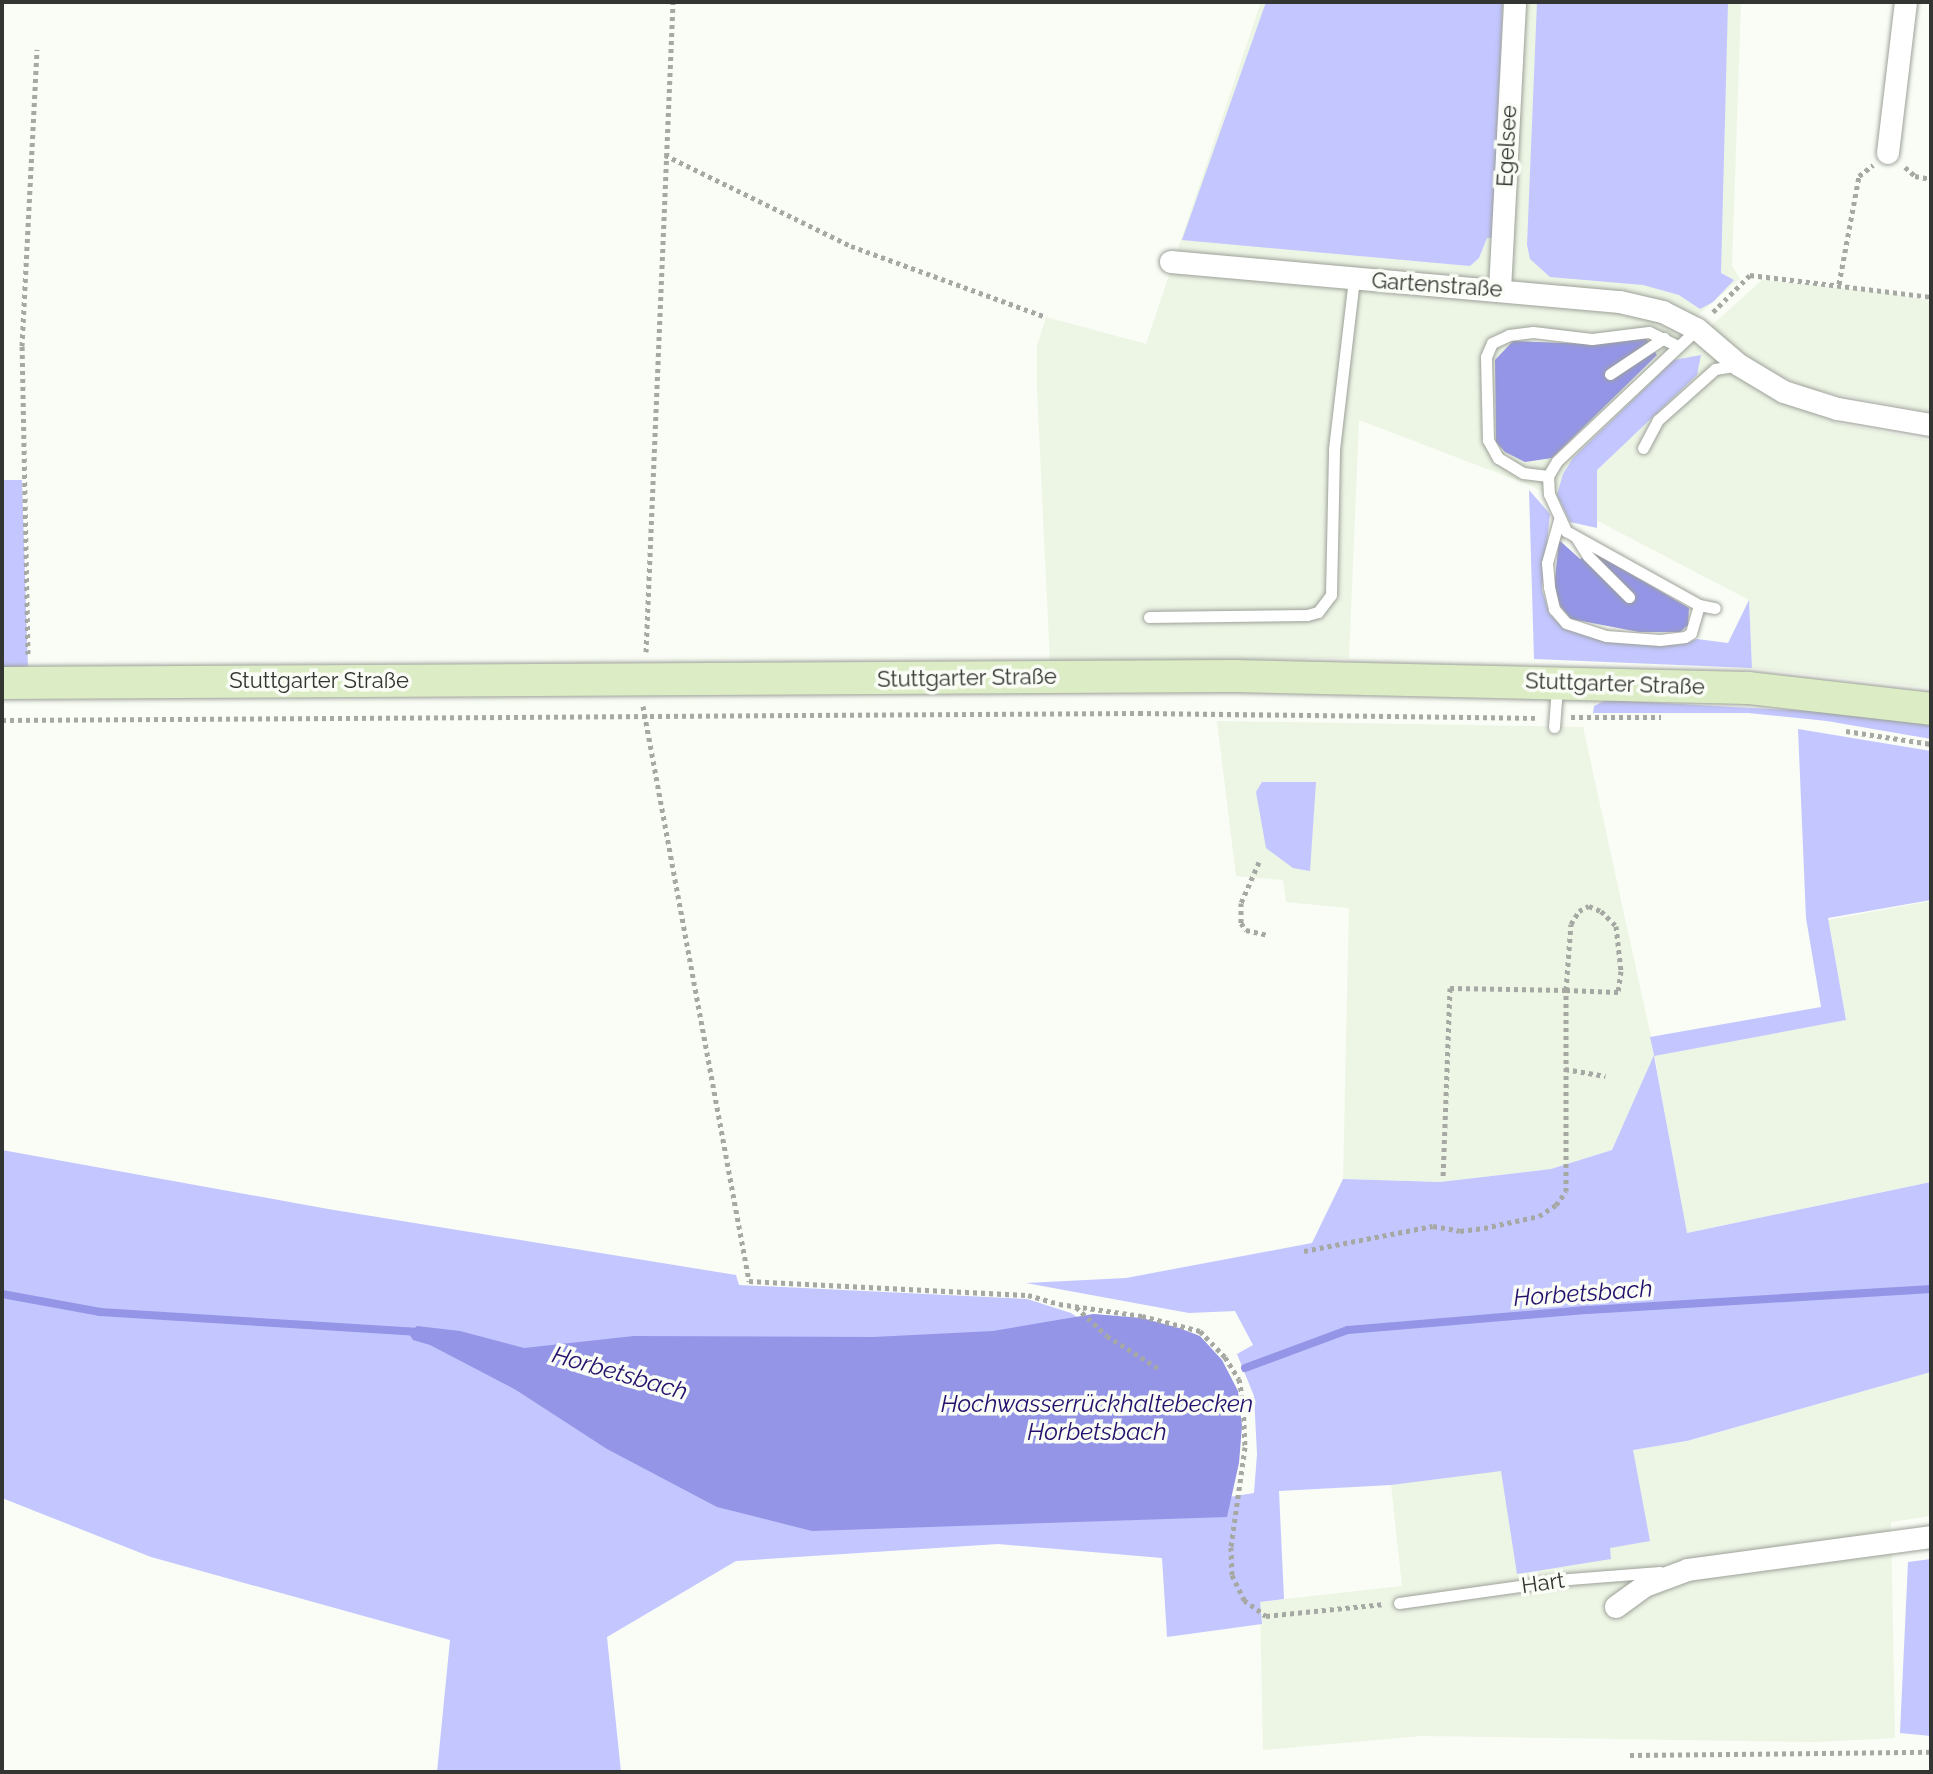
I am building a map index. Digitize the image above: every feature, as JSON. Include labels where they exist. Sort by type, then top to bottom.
[{"type":"street","name":"Egelsee","points":[[1500,290],[1515,2]]},
{"type":"street","points":[[1888,153],[1906,2]]},
{"type":"street","name":"Gartenstraße","points":[[1171,262],[1620,302],[1663,312],[1697,329],[1739,365],[1806,401],[1931,425]]},
{"type":"street","name":"Stuttgarter Straße","points":[[16,683],[643,682],[1234,676],[1748,688],[1931,709]]},
{"type":"street","name":"Hart","points":[[1616,1607],[1645,1586],[1688,1570],[1931,1537]]},
{"type":"lane","points":[[1149,617],[1307,615],[1318,612],[1331,595],[1334,449],[1354,279]]},
{"type":"lane","points":[[1697,329],[1557,461],[1548,476],[1549,494],[1566,531],[1699,605],[1715,608]]},
{"type":"lane","points":[[1548,476],[1523,473],[1498,458],[1488,440],[1486,357],[1492,343],[1509,335],[1533,332],[1592,339],[1649,332],[1678,346]]},
{"type":"lane","points":[[1610,374],[1664,338]]},
{"type":"lane","points":[[1643,448],[1658,420],[1715,369],[1739,365]]},
{"type":"lane","points":[[1559,520],[1547,563],[1554,609],[1566,623],[1606,636],[1660,640],[1685,637],[1691,633],[1699,605]]},
{"type":"lane","points":[[1575,537],[1588,556],[1629,597]]},
{"type":"lane","points":[[1555,722],[1557,683]]},
{"type":"lane","name":"Hart","points":[[1399,1603],[1569,1579],[1688,1570]]},
{"type":"path","points":[[643,682],[673,2]]},
{"type":"path","points":[[16,683],[22,346],[37,49]]},
{"type":"path","points":[[1839,284],[1859,176],[1888,153]]},
{"type":"path","points":[[665,155],[851,246],[1046,317]]},
{"type":"path","points":[[1697,329],[1750,275],[1931,297]]},
{"type":"path","points":[[2,720],[1139,713],[1555,722],[1664,717]]},
{"type":"path","points":[[642,717],[749,1281],[1028,1295],[1142,1316],[1200,1331],[1219,1348],[1235,1373],[1246,1426],[1231,1547],[1232,1575],[1244,1600],[1266,1616],[1399,1603]]},
{"type":"path","points":[[1834,729],[1931,744]]},
{"type":"path","points":[[1259,862],[1241,903],[1241,923],[1246,930],[1268,935]]},
{"type":"path","points":[[1304,1251],[1433,1226],[1460,1231],[1484,1228],[1539,1216],[1556,1205],[1566,1191],[1566,990],[1571,924],[1579,911],[1589,906],[1601,911],[1616,926],[1621,971],[1618,992],[1566,990],[1450,988],[1443,1178]]},
{"type":"path","points":[[1565,1069],[1605,1076]]},
{"type":"path","points":[[1075,1306],[1107,1336],[1158,1368]]},
{"type":"path","points":[[1630,1755],[1931,1752]]},
{"type":"shaded area","points":[[1261,2],[1741,2],[1732,266],[1740,279],[1684,327],[1768,395],[1837,423],[1931,441],[1931,688],[1752,668],[1749,600],[1529,485],[1359,420],[1349,658],[1050,664],[1037,346],[1046,317],[1146,344]],"holes":[[[1530,339],[1593,344],[1656,355],[1552,458]]]},
{"type":"shaded area","points":[[1266,2],[1503,2],[1493,238],[1487,238],[1479,258],[1470,266],[1182,240]]},
{"type":"shaded area","points":[[1537,2],[1728,2],[1721,273],[1734,280],[1713,302],[1700,309],[1679,295],[1643,285],[1550,277],[1530,259],[1527,245]]},
{"type":"shaded area","points":[[1762,280],[1888,293],[1931,301],[1931,412],[1813,390],[1761,367],[1729,343],[1711,326]]},
{"type":"shaded area","points":[[1701,355],[1697,375],[1597,470],[1597,528],[1570,522],[1557,495],[1563,474],[1573,458],[1674,360]]},
{"type":"shaded area","points":[[2,480],[22,480],[28,669],[2,669]]},
{"type":"shaded area","points":[[1529,490],[1550,514],[1542,589],[1549,613],[1562,627],[1606,641],[1663,645],[1684,644],[1697,639],[1728,643],[1749,600],[1752,668],[1534,659]]},
{"type":"shaded area","points":[[1606,700],[1847,713],[1931,725],[1931,739],[1827,721],[1748,713],[1593,713],[1594,706]]},
{"type":"shaded area","points":[[1217,721],[1583,727],[1655,1055],[1846,1020],[1828,920],[1931,901],[1931,1182],[1686,1233],[1655,1057],[1612,1150],[1551,1169],[1440,1182],[1343,1179],[1349,908],[1286,902],[1283,880],[1236,876]]},
{"type":"shaded area","points":[[1798,729],[1931,751],[1931,900],[1828,918],[1846,1020],[1654,1056],[1687,1233],[1931,1182],[1931,1372],[1687,1441],[1633,1450],[1650,1541],[1610,1548],[1611,1559],[1517,1574],[1501,1471],[1391,1485],[1279,1491],[1284,1599],[1260,1602],[1262,1624],[1167,1637],[1162,1558],[998,1544],[736,1561],[607,1637],[621,1772],[437,1772],[450,1640],[151,1557],[2,1498],[2,1150],[328,1209],[736,1275],[739,1285],[1027,1299],[1071,1313],[1164,1378],[1101,1325],[1094,1314],[1140,1319],[1229,1497],[1254,1493],[1257,1454],[1254,1396],[1237,1354],[1253,1345],[1235,1311],[1189,1313],[1026,1283],[1126,1278],[1312,1243],[1343,1179],[1440,1182],[1551,1169],[1612,1150],[1654,1055],[1650,1037],[1821,1007],[1806,918]]},
{"type":"shaded area","points":[[1262,782],[1316,782],[1310,871],[1293,868],[1266,848],[1256,792]]},
{"type":"shaded area","points":[[1931,1372],[1931,1516],[1891,1522],[1895,1738],[1815,1742],[1421,1736],[1263,1750],[1260,1602],[1402,1586],[1391,1485],[1685,1442]]},
{"type":"shaded area","points":[[1931,1559],[1931,1736],[1900,1733],[1908,1562]]},
{"type":"water","points":[[1645,337],[1657,355],[1552,458],[1525,462],[1505,452],[1496,442],[1495,360],[1513,341],[1593,344]]},
{"type":"water","points":[[1559,540],[1580,559],[1595,553],[1689,608],[1688,625],[1680,632],[1639,632],[1571,619],[1560,606],[1554,588]]},
{"type":"water","name":"Hochwasserrückhaltebecken Horbetsbach","points":[[1093,1314],[1142,1318],[1179,1328],[1200,1336],[1222,1360],[1238,1391],[1242,1426],[1239,1463],[1227,1517],[812,1531],[717,1507],[607,1449],[516,1390],[430,1345],[413,1340],[409,1334],[417,1326],[460,1331],[524,1348],[634,1336],[873,1337],[993,1331]]},
{"type":"waterway","name":"Horbetsbach","points":[[1245,1368],[1348,1330],[1588,1310],[1931,1289]]},
{"type":"waterway","name":"Horbetsbach","points":[[2,1294],[100,1312],[419,1332]]}]
